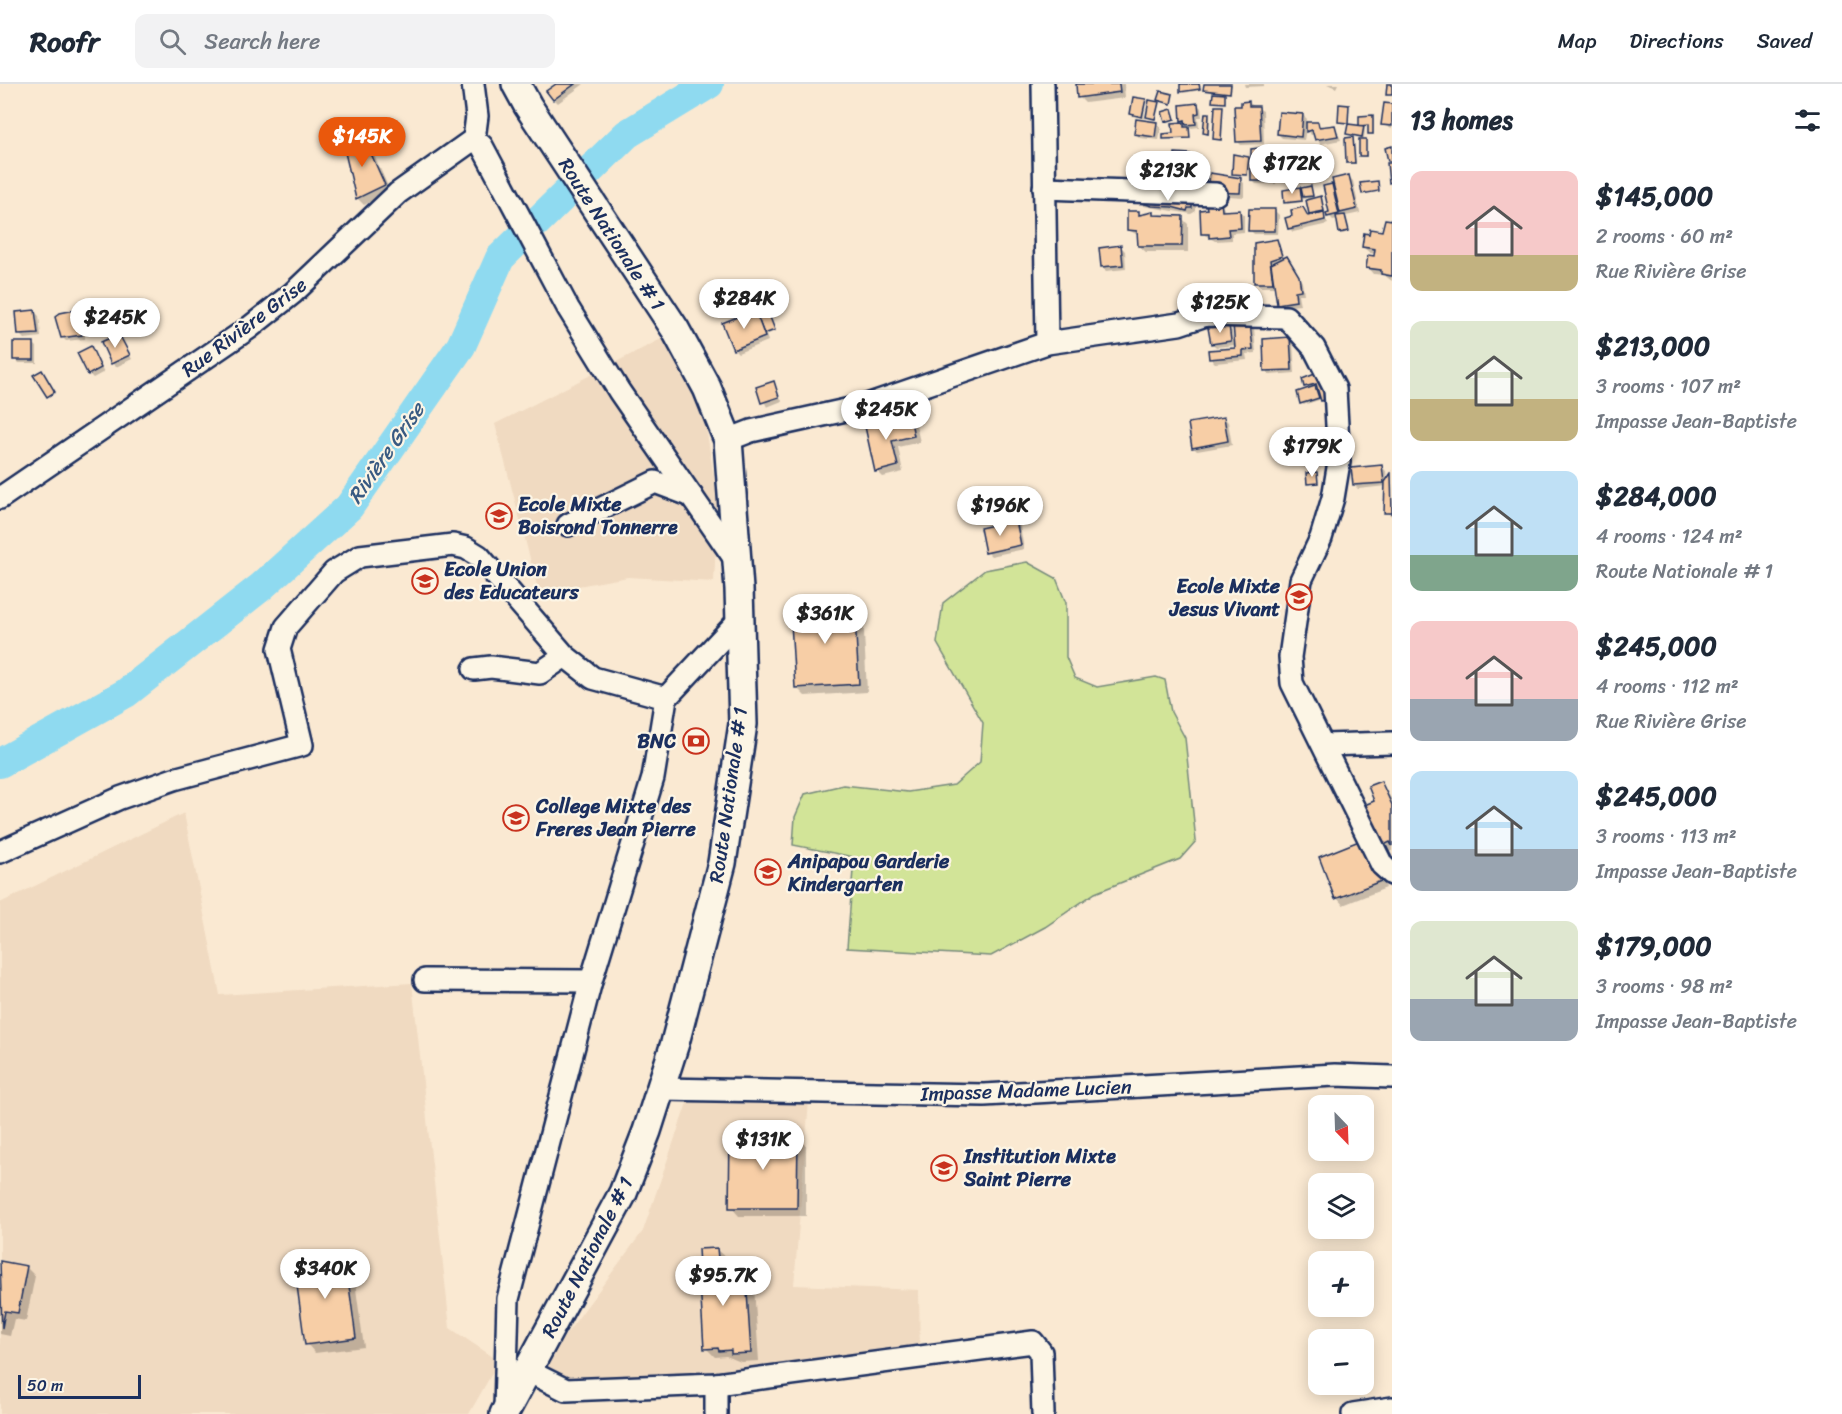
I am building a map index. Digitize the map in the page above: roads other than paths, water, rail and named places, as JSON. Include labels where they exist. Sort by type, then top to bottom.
[{"type":"main road","name":"Route Nationale # 1","points":[[504,1412],[623,1193],[661,1089],[722,863],[742,724],[740,619],[728,440],[707,388],[675,329],[522,95]]},
{"type":"street","points":[[473,84],[478,142],[568,308],[619,391],[737,562]]},
{"type":"street","points":[[1043,84],[1047,343]]},
{"type":"street","name":"Rue Rivière Grise","points":[[0,498],[249,328],[293,293],[398,193],[478,142]]},
{"type":"street","points":[[1044,188],[1216,194]]},
{"type":"street","points":[[728,440],[751,431],[864,406],[1047,343],[1179,324],[1206,315],[1286,316],[1314,348],[1335,389],[1339,462],[1333,498],[1321,538],[1301,579],[1290,657],[1292,683],[1382,865],[1392,874]]},
{"type":"street","points":[[568,525],[655,482],[692,496]]},
{"type":"street","points":[[0,852],[120,798],[174,778],[302,745],[279,649],[281,638],[286,627],[334,572],[360,556],[453,545],[466,548],[479,556],[565,656],[593,678],[666,698]]},
{"type":"street","points":[[504,1412],[508,1299],[591,981],[653,778],[666,698],[740,619]]},
{"type":"street","points":[[474,669],[491,666],[540,673],[565,656]]},
{"type":"street","points":[[1324,745],[1392,742]]},
{"type":"street","points":[[424,980],[591,981]]},
{"type":"street","name":"Impasse Madame Lucien","points":[[661,1089],[984,1095],[1335,1075],[1392,1077]]},
{"type":"street","points":[[528,1371],[566,1390],[716,1384],[1033,1342],[1041,1352],[1042,1414]]},
{"type":"street","points":[[716,1384],[716,1414]]},
{"type":"street","points":[[1353,1414],[1392,1408]]},
{"type":"waterway","name":"Rivière Grise","points":[[0,763],[126,693],[261,587],[349,507],[461,346],[500,258],[627,134],[709,84]]},
{"type":"place","name":"Ecole Mixte Boisrond Tonnerre","points":[[499,516]]},
{"type":"place","name":"Ecole Union des Educateurs","points":[[425,581]]},
{"type":"place","name":"Ecole Mixte Jesus Vivant","points":[[1299,597]]},
{"type":"place","name":"BNC","points":[[696,741]]},
{"type":"place","name":"College Mixte des Freres Jean Pierre","points":[[516,818]]},
{"type":"place","name":"Anipapou Garderie Kindergarten","points":[[768,872]]},
{"type":"place","name":"Institution Mixte Saint Pierre","points":[[944,1168]]}]
